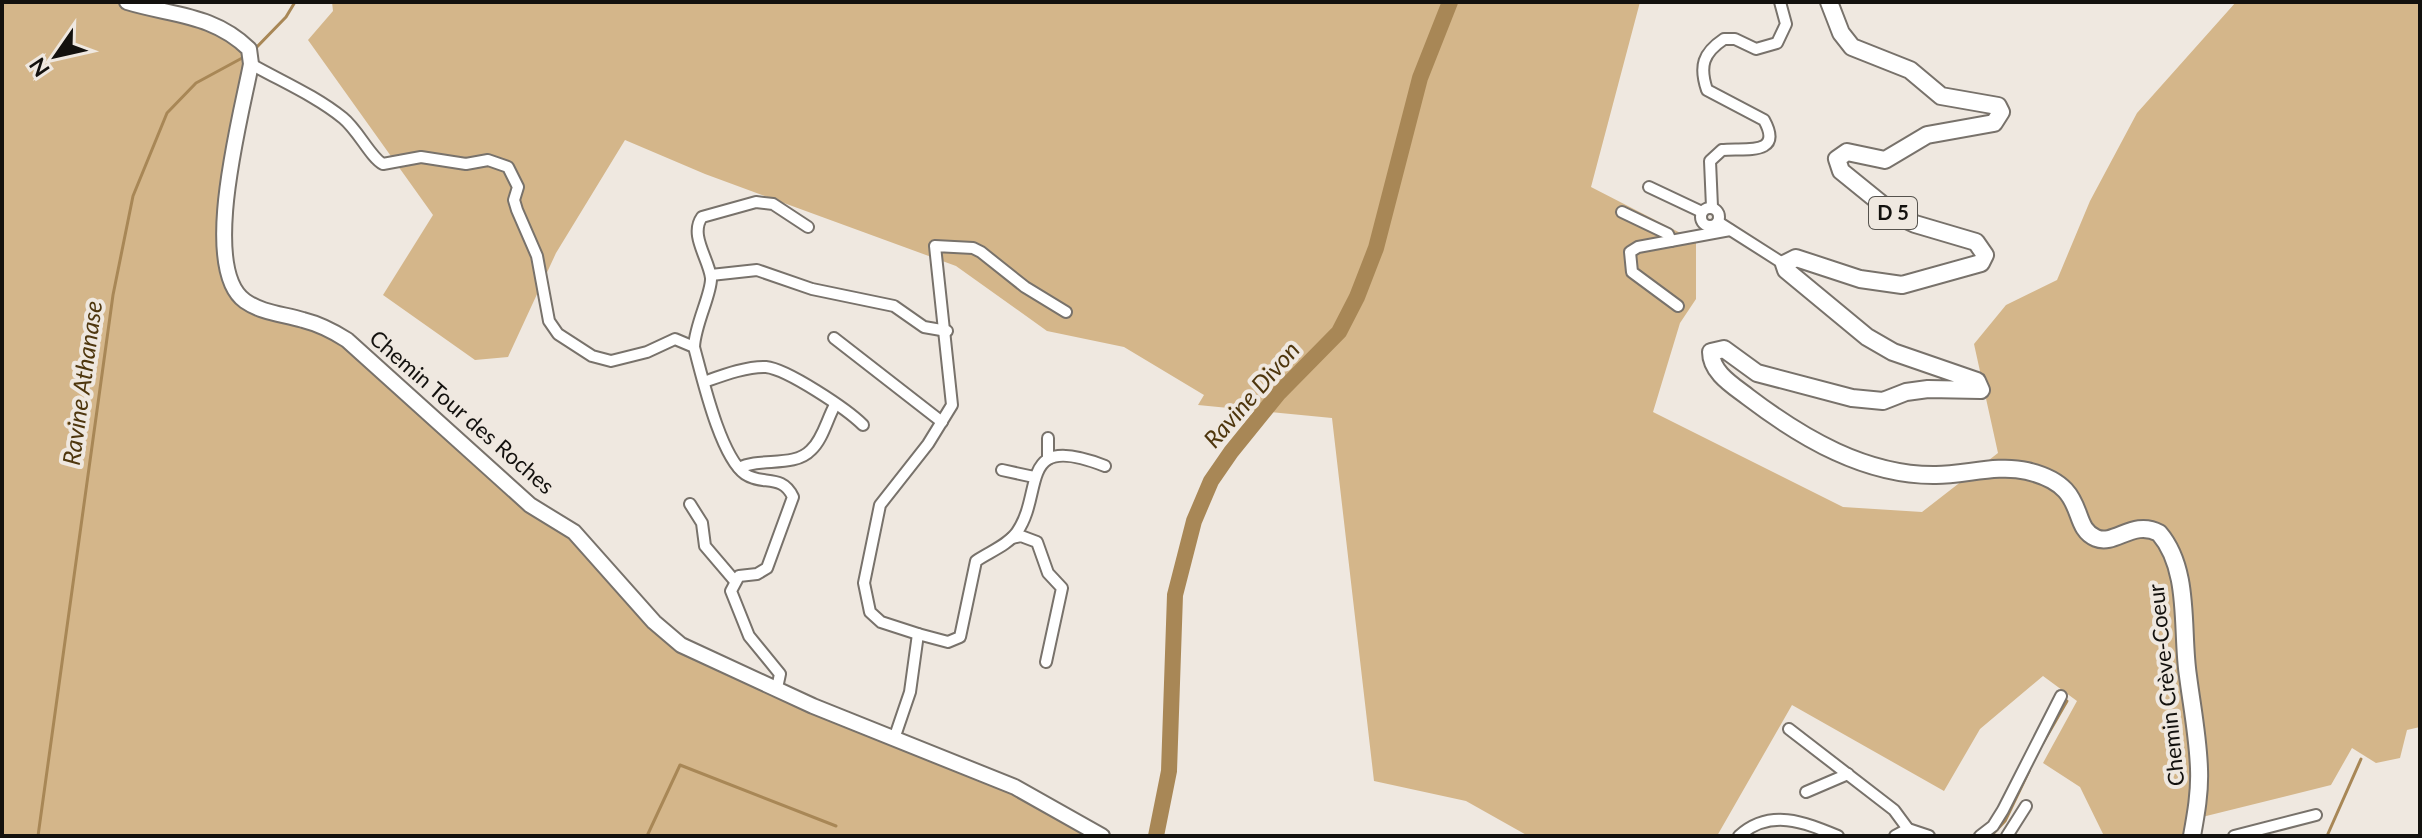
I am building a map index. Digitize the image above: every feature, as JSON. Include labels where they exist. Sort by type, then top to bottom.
[{"type":"main road","name":"D 5","points":[[1784,264],[1796,258],[1860,279],[1902,285],[1981,263],[1985,255],[1976,242],[1915,224],[1894,214],[1841,171],[1837,159],[1847,152],[1885,160],[1927,135],[1994,123],[2001,112],[1998,106],[1941,96],[1910,70],[1860,52],[1841,33],[1829,2]]},
{"type":"main road","name":"Chemin Crève-Coeur","points":[[1784,264],[1786,270],[1832,312],[1867,337],[1893,352],[1977,381],[1981,390],[1917,390],[1883,401],[1852,398],[1757,373],[1724,349],[1711,352],[1719,373],[1762,407],[1817,444],[1881,468],[1931,475],[2025,470],[2060,482],[2069,491],[2084,527],[2094,537],[2105,539],[2141,527],[2159,533],[2171,551],[2179,581],[2195,721],[2199,769],[2192,836]]},
{"type":"street","points":[[127,2],[231,31],[249,49],[251,64],[340,115],[360,132],[377,161],[383,164],[421,157],[466,164],[488,160],[508,167],[518,187],[514,200],[517,210],[537,256],[549,321],[558,334],[592,356],[611,361],[647,352],[675,339],[694,347]]},
{"type":"street","points":[[1718,222],[1708,226],[1702,222],[1707,210],[1710,161],[1722,150],[1753,152],[1761,149],[1769,137],[1769,129],[1764,120],[1707,90],[1702,63],[1724,39],[1735,39],[1756,49],[1767,49],[1777,43],[1786,24],[1780,2]]},
{"type":"street","name":"Chemin Tour des Roches","points":[[251,64],[223,230],[226,266],[237,294],[258,308],[326,328],[347,340],[530,505],[574,532],[667,635],[696,654],[813,706],[895,736],[1015,787],[1102,836]]},
{"type":"street","points":[[1649,187],[1707,210],[1718,211],[1718,222]]},
{"type":"street","points":[[734,580],[767,568],[793,497],[778,480],[751,477],[739,468],[705,398],[694,347],[695,324],[711,287],[711,275],[697,224],[708,213],[756,202],[773,204],[808,227]]},
{"type":"street","points":[[1622,212],[1668,234],[1671,241]]},
{"type":"street","points":[[1718,222],[1784,264]]},
{"type":"street","points":[[1678,306],[1632,272],[1628,258],[1638,247],[1730,230]]},
{"type":"street","points":[[1048,438],[1048,459],[1034,477],[1019,528],[1010,538],[976,561],[960,637],[948,642],[918,634],[881,622],[870,612],[864,583],[880,505],[952,405],[947,331],[935,246],[973,248],[981,252],[1041,298],[1066,312]]},
{"type":"street","points":[[711,275],[757,270],[812,289],[894,306],[924,327],[947,331]]},
{"type":"street","points":[[834,338],[942,422]]},
{"type":"street","points":[[704,382],[766,367],[780,371],[863,425]]},
{"type":"street","points":[[739,468],[751,462],[805,454],[817,442],[835,405]]},
{"type":"street","points":[[1048,459],[1066,458],[1105,466]]},
{"type":"street","points":[[1002,470],[1034,477]]},
{"type":"street","points":[[690,504],[702,523],[705,546],[734,580]]},
{"type":"street","points":[[1010,538],[1021,536],[1037,542],[1048,573],[1062,588],[1046,662]]},
{"type":"street","points":[[734,580],[731,591],[734,602],[749,636],[780,674],[777,688]]},
{"type":"street","points":[[895,736],[910,692],[918,634]]},
{"type":"street","points":[[1980,836],[1993,826],[2003,810],[2061,696]]},
{"type":"street","points":[[1789,729],[1894,810],[1908,829],[1929,836]]},
{"type":"street","points":[[1806,792],[1848,774]]},
{"type":"street","points":[[2007,836],[2026,806]]},
{"type":"street","points":[[2234,836],[2316,815]]},
{"type":"street","points":[[1739,836],[1753,824],[1774,819],[1800,821],[1838,836]]},
{"type":"street","points":[[1895,836],[1908,829]]},
{"type":"shaded area","points":[[2,2],[127,2],[212,23],[249,49],[223,230],[237,294],[326,328],[469,454],[574,532],[667,635],[888,733],[1102,836],[2,836]]},
{"type":"shaded area","points":[[332,2],[1640,2],[1591,187],[1696,241],[1696,299],[1680,323],[1653,412],[1843,507],[1922,512],[1998,453],[1974,344],[2006,305],[2057,280],[2090,201],[2137,113],[2236,2],[2420,2],[2420,727],[2407,730],[2400,758],[2376,763],[2352,748],[2331,785],[2186,821],[2185,836],[2104,836],[2080,787],[2043,763],[2077,701],[2043,676],[1980,729],[1944,791],[1792,705],[1717,836],[1528,836],[1466,801],[1374,781],[1332,418],[1198,405],[1204,395],[1124,347],[1047,331],[956,266],[705,174],[625,140],[556,253],[508,357],[475,360],[383,295],[433,215],[308,40],[333,11]]},
{"type":"waterway","name":"Ravine Athanase","points":[[254,50],[286,17],[295,2]]},
{"type":"waterway","name":"Ravine Divon","points":[[1156,836],[1169,771],[1175,595],[1194,521],[1211,481],[1231,452],[1278,394],[1339,332],[1357,297],[1376,248],[1420,78],[1450,2]]},
{"type":"waterway","name":"Ravine Athanase","points":[[38,836],[113,295],[133,196],[167,113],[196,83],[244,57]]},
{"type":"waterway","points":[[2043,743],[2067,701]]},
{"type":"waterway","points":[[2327,836],[2361,759]]},
{"type":"waterway","points":[[647,836],[680,765],[836,826]]},
{"type":"waterway","points":[[1991,836],[2005,821],[2029,771]]}]
